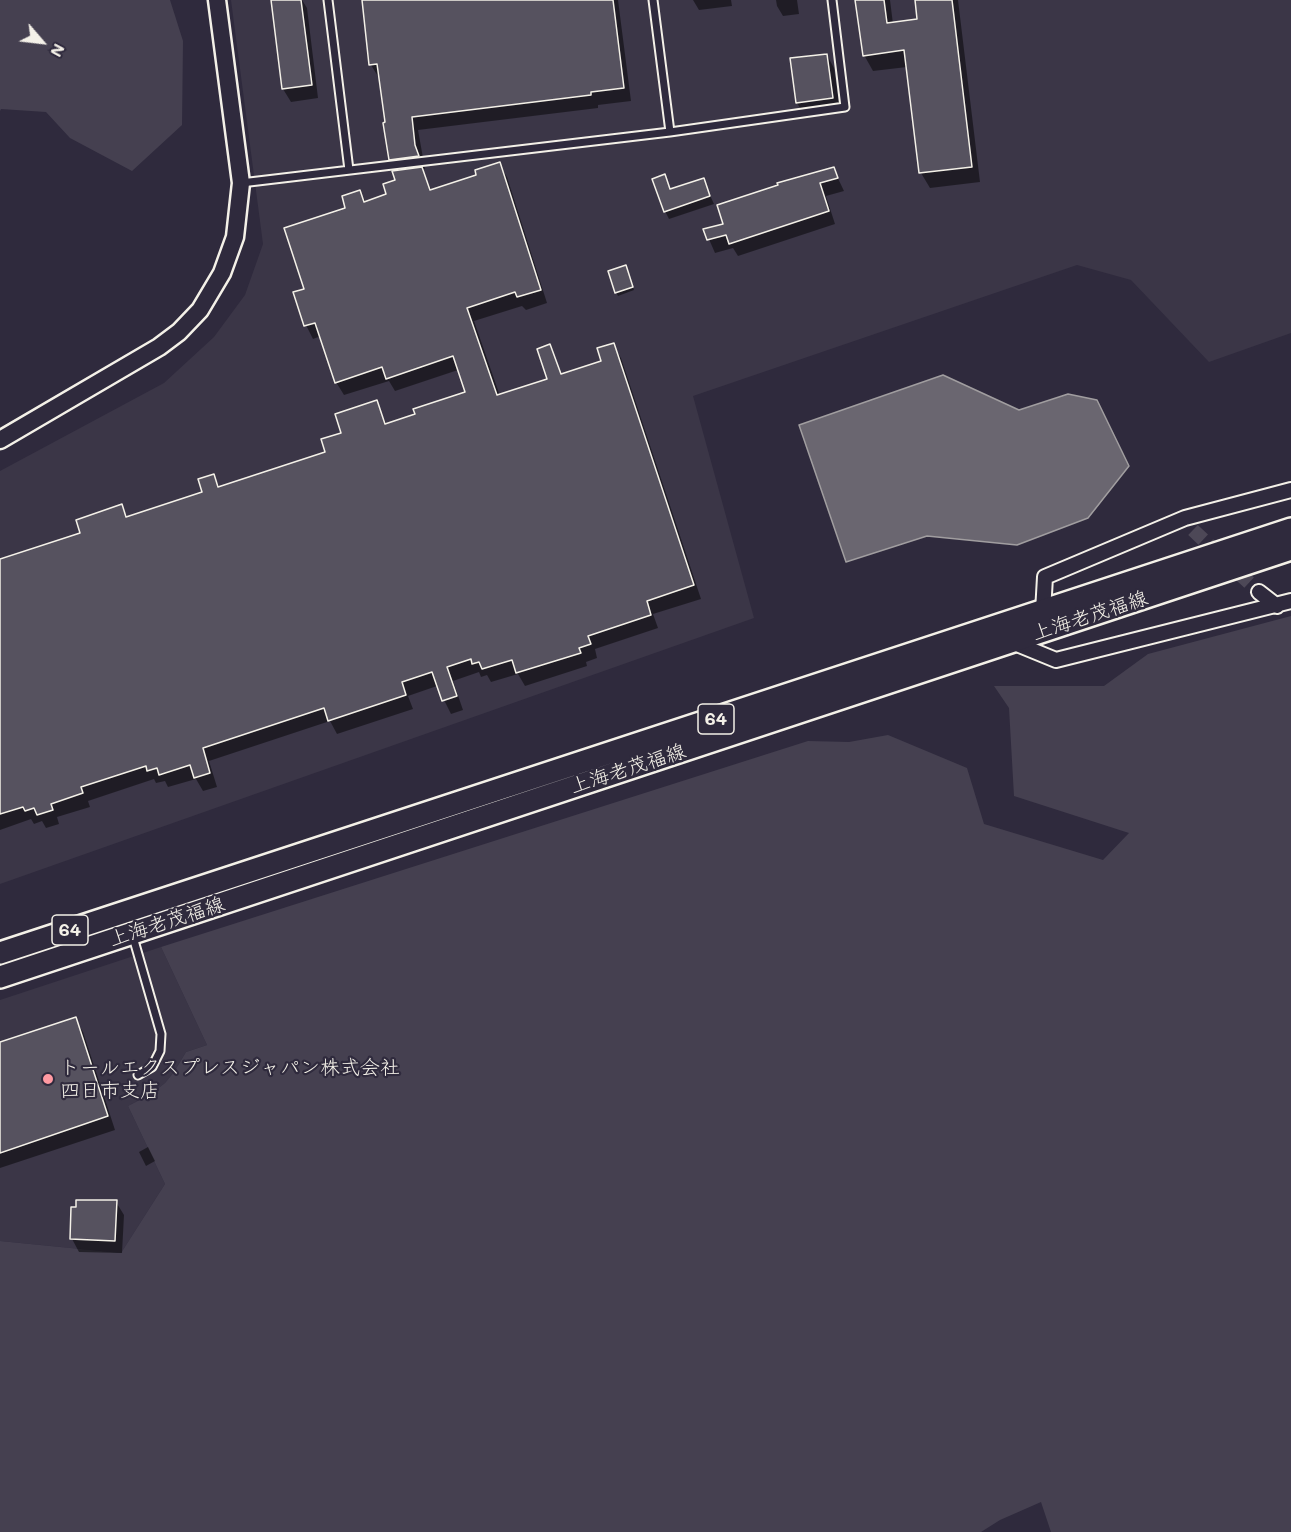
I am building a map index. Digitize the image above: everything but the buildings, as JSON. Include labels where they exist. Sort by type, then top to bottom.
[{"type":"main road","name":"上海老茂福線","points":[[0,953],[1291,530]]},
{"type":"main road","name":"上海老茂福線","points":[[0,977],[1291,549]]},
{"type":"street","points":[[0,440],[159,347],[190,321],[212,292],[230,255],[238,220],[241,183],[217,0]]},
{"type":"street","name":"上海老茂福線","points":[[1043,612],[1045,577],[1189,524],[1233,504],[1291,490]]},
{"type":"street","points":[[1259,592],[1277,606]]},
{"type":"street","points":[[1012,642],[1056,660],[1291,601]]},
{"type":"lane","points":[[328,0],[349,170]]},
{"type":"lane","points":[[653,0],[670,132]]},
{"type":"lane","points":[[241,183],[670,132],[845,107],[832,0]]},
{"type":"lane","points":[[132,934],[161,1034],[160,1051],[152,1066],[138,1075]]},
{"type":"shaded area","points":[[0,0],[170,0],[183,41],[182,125],[132,171],[70,138],[46,112],[1,109],[0,111]]},
{"type":"shaded area","points":[[231,0],[1291,0],[1291,333],[1209,362],[1131,280],[1077,265],[693,396],[754,618],[0,884],[0,471],[164,383],[214,337],[245,295],[263,244]]},
{"type":"shaded area","points":[[943,375],[1019,410],[1068,394],[1097,400],[1129,466],[1088,518],[1017,545],[927,536],[846,562],[799,425]]},
{"type":"shaded area","points":[[1291,616],[1291,1532],[1051,1532],[1041,1502],[1000,1520],[981,1532],[0,1532],[0,1241],[121,1253],[165,1184],[128,1106],[151,1094],[165,1083],[186,1052],[207,1045],[161,947],[808,741],[849,742],[888,735],[967,768],[984,824],[1103,860],[1129,833],[1014,796],[1009,708],[994,686],[1104,686],[1148,654]]},
{"type":"shaded area","points":[[161,947],[207,1045],[186,1052],[165,1083],[151,1094],[128,1106],[165,1184],[121,1253],[0,1241],[0,1000]]},
{"type":"tunnel","points":[[1193,530],[1259,592]]},
{"type":"place","name":"トールエクスプレスジャパン株式会社 四日市支店","points":[[48,1079]]}]
